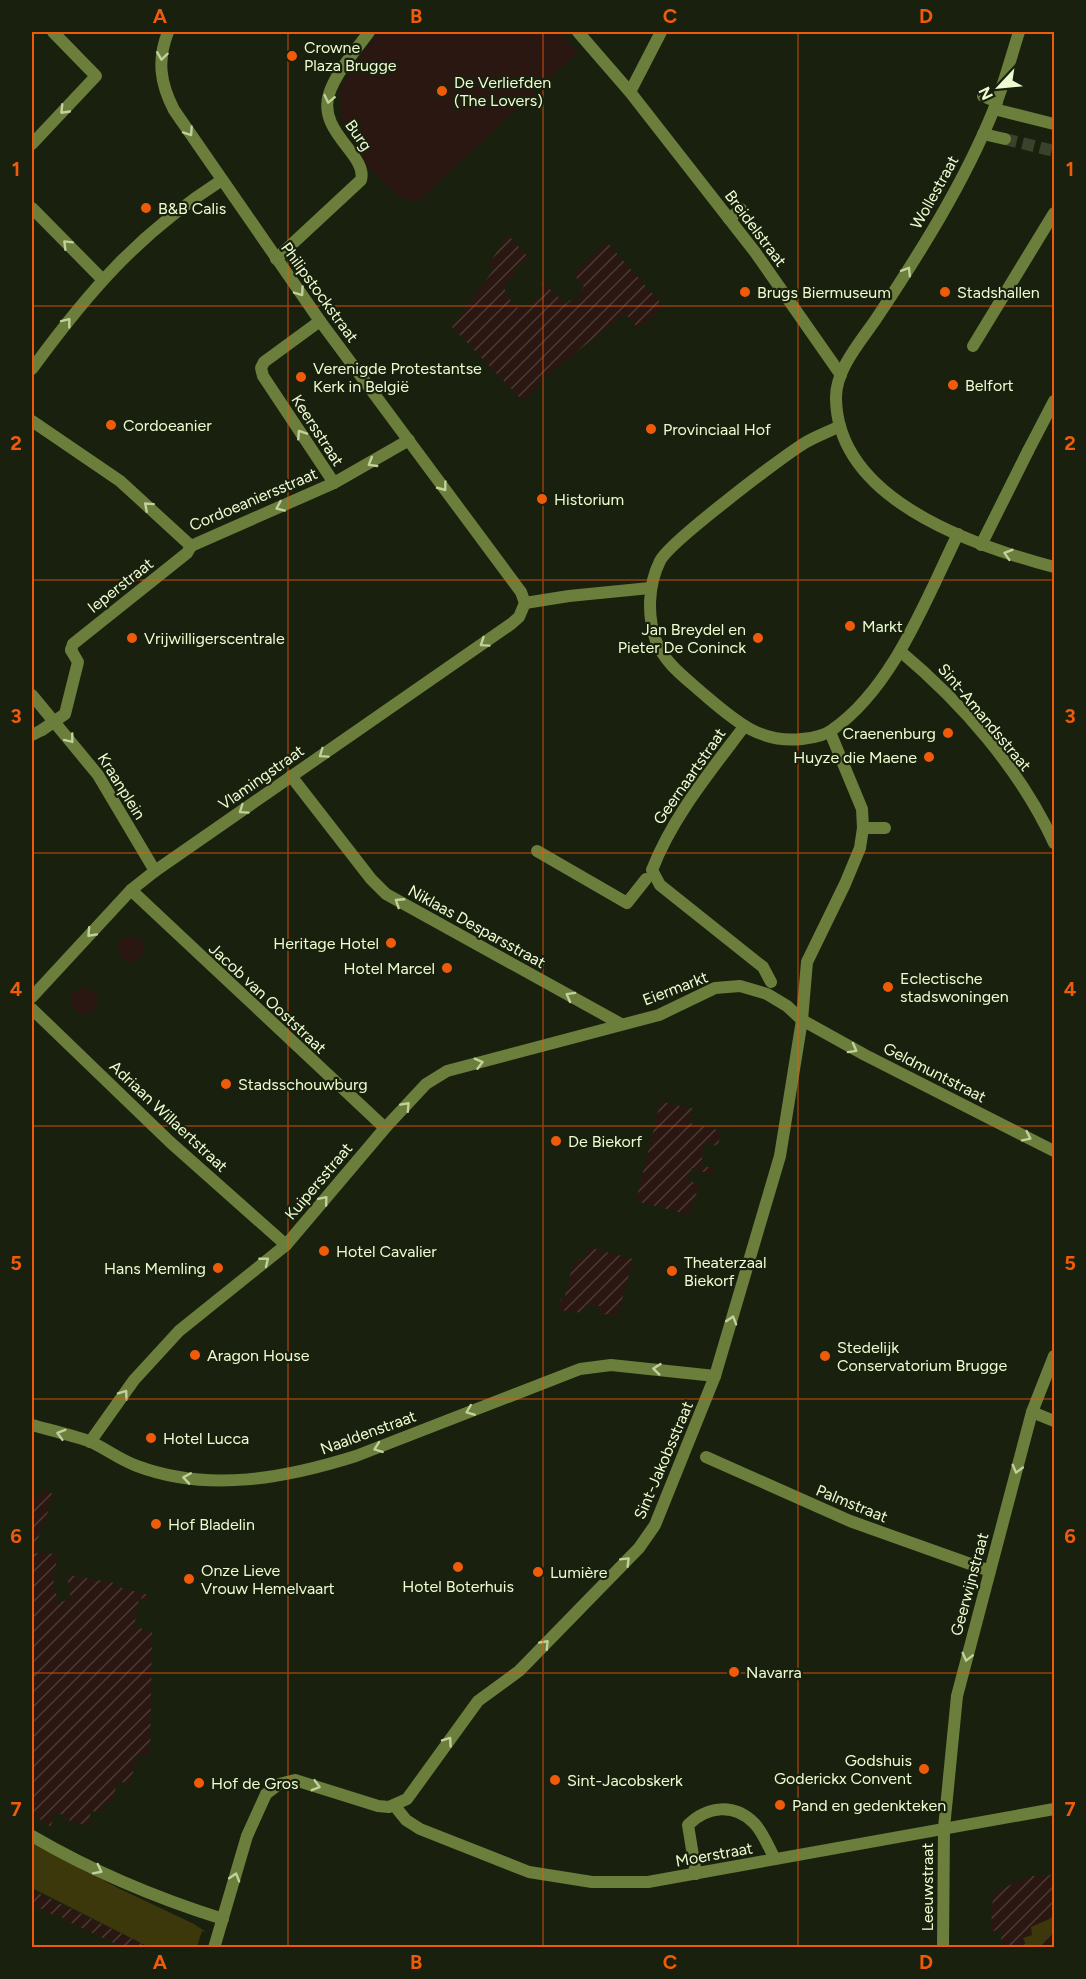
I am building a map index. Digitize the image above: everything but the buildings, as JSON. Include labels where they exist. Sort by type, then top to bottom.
[{"type":"street","points":[[32,144],[100,77],[53,32]]},
{"type":"street","name":"Philipstockstraat","points":[[168,32],[157,82],[174,110],[320,321],[521,592],[525,603]]},
{"type":"street","name":"Burg","points":[[276,259],[361,180],[361,167],[339,139],[327,109],[329,93],[369,32]]},
{"type":"street","points":[[578,32],[630,92],[661,32]]},
{"type":"street","name":"Wollestraat","points":[[841,375],[852,354],[926,241],[983,134],[1019,32]]},
{"type":"street","name":"Breidelstraat","points":[[630,92],[729,219],[841,375]]},
{"type":"street","points":[[983,96],[995,105],[1054,124]]},
{"type":"street","points":[[983,134],[1005,139]]},
{"type":"street","points":[[32,369],[102,279],[135,244],[222,180]]},
{"type":"street","points":[[32,208],[102,279]]},
{"type":"street","points":[[729,219],[741,209]]},
{"type":"street","points":[[973,346],[1054,213]]},
{"type":"street","name":"Keersstraat","points":[[320,321],[264,362],[261,368],[263,376],[334,483]]},
{"type":"street","points":[[841,375],[836,397],[840,426],[852,452],[868,474],[891,498],[981,545],[1054,567]]},
{"type":"street","points":[[981,545],[1054,401]]},
{"type":"street","name":"Cordoeaniersstraat","points":[[32,421],[120,482],[191,546],[334,483],[409,440]]},
{"type":"street","points":[[840,426],[803,444],[680,539],[660,560],[650,588],[651,615],[656,640],[669,664],[743,728],[763,737],[788,741],[811,738],[830,732],[860,708],[900,651],[958,534]]},
{"type":"street","name":"Ieperstraat","points":[[56,722],[65,714],[78,662],[71,650],[73,644],[187,553],[191,546]]},
{"type":"street","points":[[525,603],[568,596],[650,588]]},
{"type":"street","name":"Vlamingstraat","points":[[32,997],[131,890],[155,871],[511,624],[519,616],[525,603]]},
{"type":"street","name":"Sint-Amandsstraat","points":[[900,651],[939,683],[1009,766],[1054,843]]},
{"type":"street","name":"Kraanplein","points":[[32,695],[98,775],[155,871]]},
{"type":"street","points":[[37,733],[56,722]]},
{"type":"street","name":"Geernaartstraat","points":[[649,874],[662,843],[743,728]]},
{"type":"street","points":[[802,1020],[807,962],[845,884],[860,848],[863,828],[862,809],[856,790],[830,732]]},
{"type":"street","name":"Niklaas Desparsstraat","points":[[291,776],[371,879],[386,894],[621,1024]]},
{"type":"street","points":[[863,828],[885,828]]},
{"type":"street","points":[[537,850],[627,903],[649,874],[763,967],[771,982]]},
{"type":"street","name":"Jacob van Ooststraat","points":[[131,890],[385,1128]]},
{"type":"street","name":"Eiermarkt","points":[[621,1024],[659,1015],[715,988],[740,986],[767,994],[787,1006],[802,1020]]},
{"type":"street","name":"Adriaan Willaertstraat","points":[[32,1009],[170,1142],[286,1245]]},
{"type":"street","name":"Geldmuntstraat","points":[[802,1020],[865,1055],[1054,1151]]},
{"type":"street","name":"Sint-Jakobsstraat","points":[[394,1805],[406,1799],[415,1790],[478,1701],[519,1671],[639,1548],[655,1525],[715,1376],[780,1156],[802,1020]]},
{"type":"street","name":"Kuipersstraat","points":[[90,1442],[134,1380],[179,1331],[286,1245],[385,1128],[426,1084],[447,1071],[621,1024]]},
{"type":"street","name":"Geerwijnstraat","points":[[944,1828],[957,1696],[1032,1412],[1054,1356]]},
{"type":"street","name":"Naaldenstraat","points":[[32,1425],[90,1442],[138,1467],[203,1480],[236,1481],[319,1468],[356,1456],[580,1369],[611,1365],[715,1376]]},
{"type":"street","points":[[1032,1412],[1054,1420]]},
{"type":"street","name":"Palmstraat","points":[[706,1457],[860,1525],[990,1571]]},
{"type":"street","points":[[216,1941],[247,1836],[266,1794],[279,1784],[295,1780],[378,1806],[394,1805]]},
{"type":"street","name":"Moerstraat","points":[[394,1805],[406,1820],[420,1829],[529,1872],[592,1882],[637,1882],[696,1874],[1054,1809]]},
{"type":"street","points":[[696,1874],[688,1825],[697,1816],[710,1810],[723,1809],[741,1813],[756,1824],[775,1859]]},
{"type":"street","name":"Leeuwstraat","points":[[943,1947],[944,1828]]},
{"type":"street","points":[[32,1836],[120,1881],[173,1903],[223,1919]]},
{"type":"shaded area","points":[[377,32],[558,32],[578,52],[417,202],[401,198],[369,169],[341,120],[340,88]]},
{"type":"shaded area","points":[[508,235],[529,258],[514,270],[516,274],[505,284],[505,294],[518,308],[528,308],[541,296],[542,282],[566,304],[570,300],[579,300],[580,291],[584,287],[573,274],[607,242],[664,307],[638,328],[625,313],[539,382],[540,384],[523,401],[452,327],[494,269],[489,264]]},
{"type":"shaded area","points":[[131,936],[140,940],[144,949],[140,958],[131,962],[122,958],[118,949],[122,940]]},
{"type":"shaded area","points":[[84,988],[93,992],[97,1001],[93,1010],[84,1014],[75,1010],[71,1001],[75,992]]},
{"type":"shaded area","points":[[661,1100],[669,1104],[692,1108],[690,1123],[721,1131],[718,1146],[704,1143],[701,1165],[714,1169],[712,1175],[692,1168],[688,1180],[699,1185],[689,1215],[636,1201]]},
{"type":"shaded area","points":[[588,1247],[633,1259],[618,1315],[600,1314],[600,1306],[585,1305],[584,1313],[558,1310],[561,1299],[564,1300],[573,1263],[585,1257]]},
{"type":"shaded area","points":[[42,1490],[52,1493],[45,1524],[41,1524],[36,1553],[58,1554],[53,1579],[58,1602],[71,1600],[67,1575],[115,1583],[115,1586],[149,1595],[149,1600],[139,1598],[134,1626],[152,1632],[150,1755],[137,1755],[130,1784],[118,1781],[111,1803],[104,1802],[101,1813],[91,1811],[88,1826],[65,1819],[66,1815],[54,1813],[51,1827],[32,1814],[32,1677],[34,1677],[32,1496],[39,1498]]},
{"type":"shaded area","points":[[32,1842],[118,1888],[194,1924],[228,1947],[149,1947],[32,1888]]},
{"type":"shaded area","points":[[1053,1875],[1054,1947],[1000,1947],[1002,1930],[991,1931],[993,1893],[1030,1876]]},
{"type":"shaded area","points":[[32,1890],[149,1947],[122,1947],[65,1920],[59,1914],[55,1916],[32,1904]]},
{"type":"shaded area","points":[[1054,1917],[1054,1934],[1048,1935],[1041,1947],[1027,1947],[1023,1938],[1032,1935],[1031,1927]]},
{"type":"pier","points":[[202,1931],[212,1934],[231,1948],[197,1947]]},
{"type":"tunnel","points":[[1005,139],[1054,151]]},
{"type":"place","name":"Crowne Plaza Brugge","points":[[292,56]]},
{"type":"place","name":"De Verliefden (The Lovers)","points":[[442,91]]},
{"type":"place","name":"B&B Calis","points":[[146,208]]},
{"type":"place","name":"Brugs Biermuseum","points":[[745,292]]},
{"type":"place","name":"Stadshallen","points":[[945,292]]},
{"type":"place","name":"Verenigde Protestantse Kerk in België","points":[[301,377]]},
{"type":"place","name":"Belfort","points":[[953,385]]},
{"type":"place","name":"Cordoeanier","points":[[111,425]]},
{"type":"place","name":"Provinciaal Hof","points":[[651,429]]},
{"type":"place","name":"Historium","points":[[542,499]]},
{"type":"place","name":"Markt","points":[[850,626]]},
{"type":"place","name":"Vrijwilligerscentrale","points":[[132,638]]},
{"type":"place","name":"Jan Breydel en Pieter De Coninck","points":[[758,638]]},
{"type":"place","name":"Craenenburg","points":[[948,733]]},
{"type":"place","name":"Huyze die Maene","points":[[929,757]]},
{"type":"place","name":"Heritage Hotel","points":[[391,943]]},
{"type":"place","name":"Hotel Marcel","points":[[447,968]]},
{"type":"place","name":"Eclectische stadswoningen","points":[[888,987]]},
{"type":"place","name":"Stadsschouwburg","points":[[226,1084]]},
{"type":"place","name":"De Biekorf","points":[[556,1141]]},
{"type":"place","name":"Hotel Cavalier","points":[[324,1251]]},
{"type":"place","name":"Hans Memling","points":[[218,1268]]},
{"type":"place","name":"Theaterzaal Biekorf","points":[[672,1271]]},
{"type":"place","name":"Aragon House","points":[[195,1355]]},
{"type":"place","name":"Stedelijk Conservatorium Brugge","points":[[825,1356]]},
{"type":"place","name":"Hotel Lucca","points":[[151,1438]]},
{"type":"place","name":"Hof Bladelin","points":[[156,1524]]},
{"type":"place","name":"Hotel Boterhuis","points":[[458,1567]]},
{"type":"place","name":"Lumière","points":[[538,1572]]},
{"type":"place","name":"Onze Lieve Vrouw Hemelvaart","points":[[189,1579]]},
{"type":"place","name":"Navarra","points":[[734,1672]]},
{"type":"place","name":"Godshuis Goderickx Convent","points":[[924,1769]]},
{"type":"place","name":"Sint-Jacobskerk","points":[[555,1780]]},
{"type":"place","name":"Hof de Gros","points":[[199,1783]]},
{"type":"place","name":"Pand en gedenkteken","points":[[780,1805]]}]
